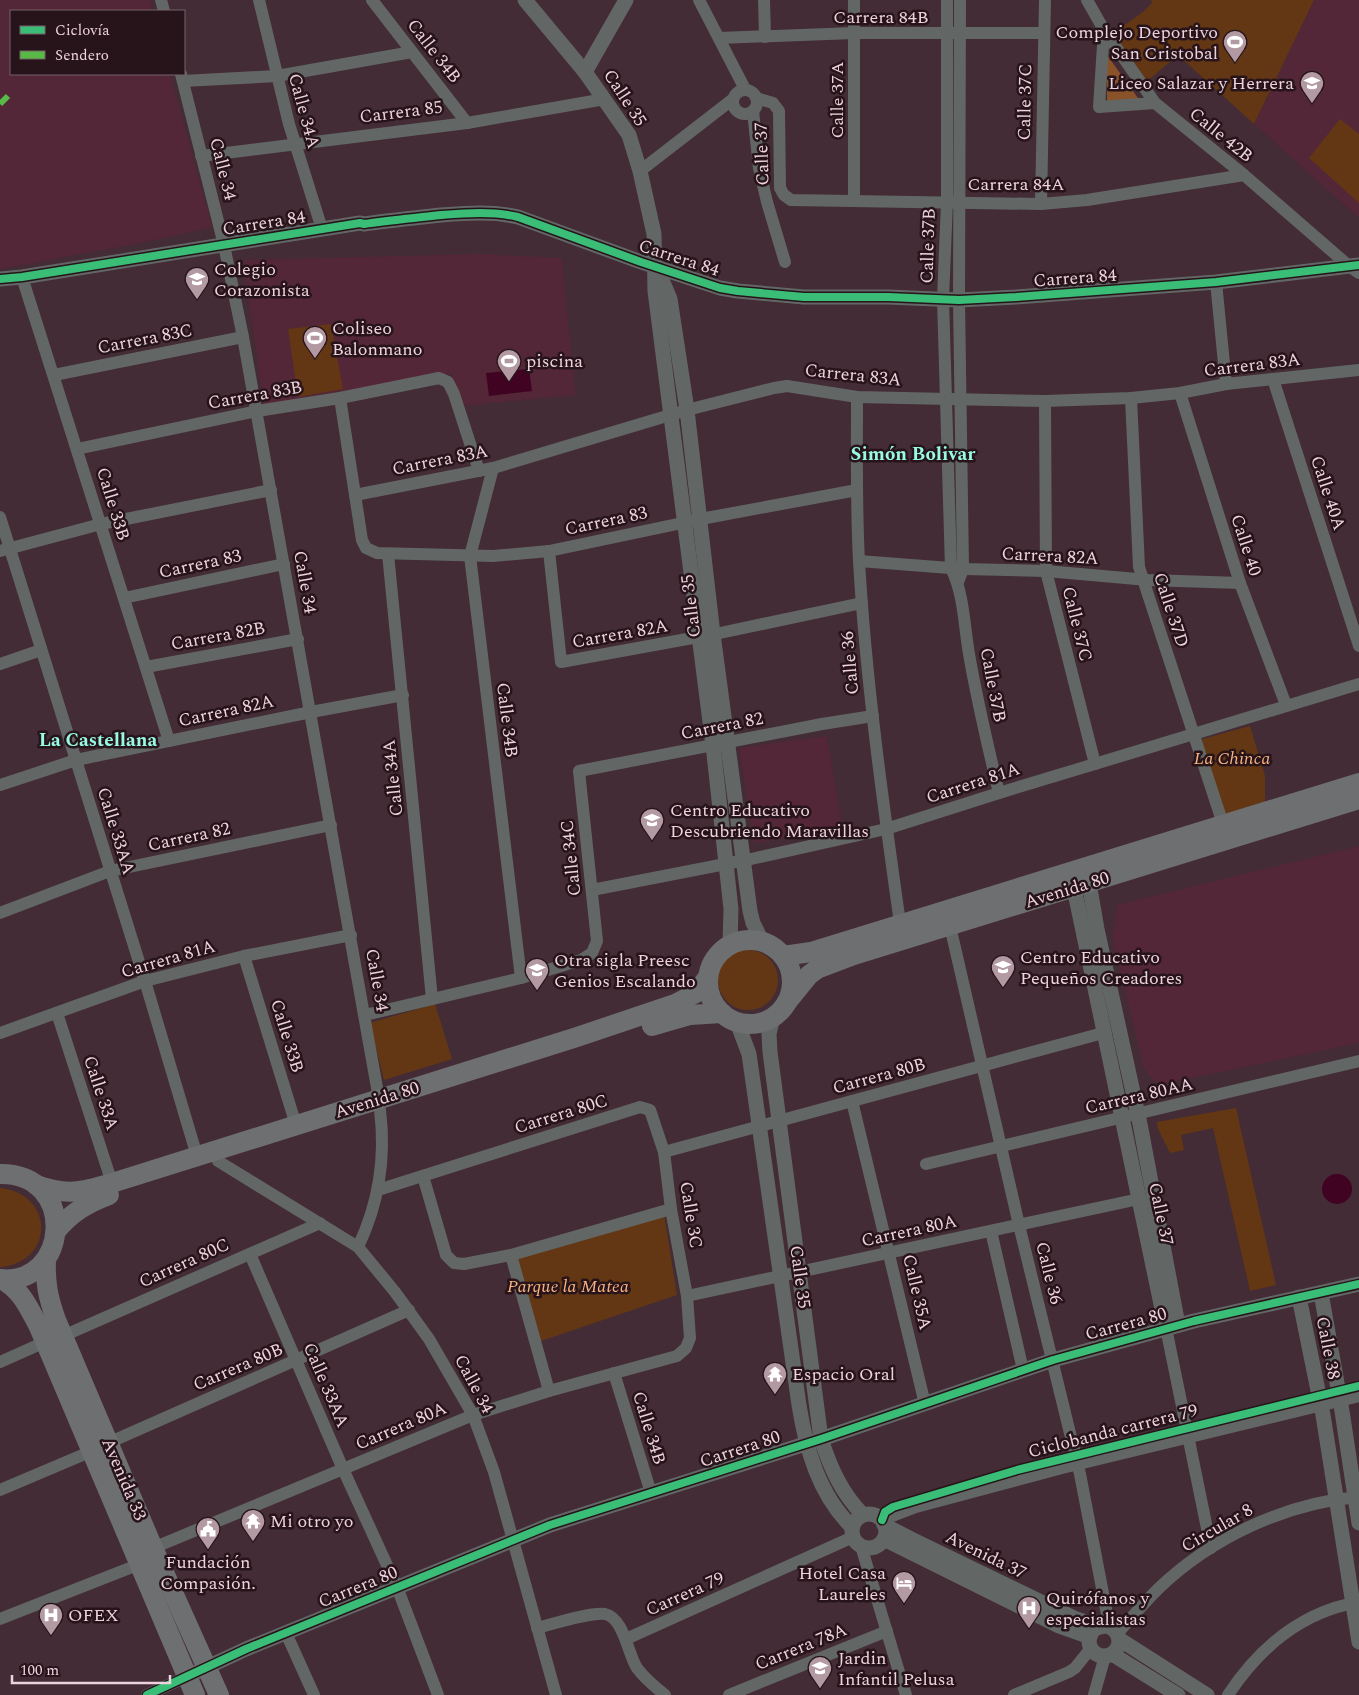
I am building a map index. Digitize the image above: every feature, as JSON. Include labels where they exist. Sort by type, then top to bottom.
[{"type":"main road","name":"Avenida 80","points":[[783,956],[811,952],[1359,783]]},
{"type":"main road","name":"Avenida 80","points":[[787,1002],[809,975],[854,955],[1359,799]]},
{"type":"main road","points":[[744,940],[762,941],[774,947],[783,956],[791,972],[792,982],[787,1002],[781,1010],[773,1017],[762,1022],[750,1024],[730,1018],[713,1003],[708,990],[708,977],[712,964],[719,952],[730,944],[744,940]]},
{"type":"main road","name":"Avenida 80","points":[[56,1231],[77,1210],[93,1201],[218,1161],[675,1004],[696,993],[708,977]]},
{"type":"main road","name":"Avenida 80","points":[[3,1172],[24,1178],[36,1185],[54,1191],[82,1191],[296,1125],[379,1105],[678,1018],[705,1013],[730,1018]]},
{"type":"main road","points":[[2,1279],[16,1278],[38,1268],[52,1248],[56,1231],[53,1208],[46,1195],[36,1185]]},
{"type":"main road","name":"Avenida 33","points":[[46,1258],[45,1276],[54,1339]]},
{"type":"main road","name":"Avenida 33","points":[[2,1279],[14,1286],[54,1339],[100,1446],[153,1548],[219,1695]]},
{"type":"main road","name":"Avenida 33","points":[[100,1446],[140,1564],[196,1695]]},
{"type":"street","name":"Calle 34A","points":[[259,0],[276,76],[294,143],[322,230]]},
{"type":"street","name":"Calle 34B","points":[[372,0],[467,123]]},
{"type":"street","name":"Calle 35","points":[[525,0],[585,72],[629,135],[640,171],[654,234],[655,291],[671,415],[693,521]]},
{"type":"street","points":[[585,72],[626,0]]},
{"type":"street","points":[[699,0],[745,89],[752,92],[755,104],[759,168],[785,262]]},
{"type":"street","points":[[764,0],[765,37]]},
{"type":"street","name":"Calle 37A","points":[[854,0],[854,200]]},
{"type":"street","name":"Calle 37B","points":[[947,0],[947,202],[943,299],[945,399],[958,582],[985,736],[999,793]]},
{"type":"street","name":"Calle 37B","points":[[957,568],[961,400],[959,300],[960,0]]},
{"type":"street","name":"Calle 37C","points":[[1041,204],[1045,0]]},
{"type":"street","name":"Calle 42B","points":[[1087,0],[1104,30],[1155,103],[1355,268]]},
{"type":"street","points":[[1104,30],[1099,107],[1155,103]]},
{"type":"street","name":"Carrera 84B","points":[[719,38],[854,34],[1044,34]]},
{"type":"street","points":[[182,77],[276,76],[412,52]]},
{"type":"street","name":"Calle 34","points":[[182,77],[224,245],[243,337],[351,935],[379,1105],[383,1144],[382,1167],[370,1219],[358,1247],[409,1310],[444,1364],[473,1415],[494,1472],[556,1695]]},
{"type":"street","points":[[745,89],[735,94],[733,106],[737,111],[748,114],[755,104]]},
{"type":"street","name":"Carrera 85","points":[[201,156],[467,123],[605,99]]},
{"type":"street","points":[[640,171],[733,99]]},
{"type":"street","name":"Calle 37","points":[[755,104],[773,103],[777,107],[780,117],[780,188],[787,198]]},
{"type":"street","name":"Carrera 84A","points":[[787,198],[798,200],[1041,204],[1087,200],[1244,176]]},
{"type":"street","name":"Carrera 84","points":[[0,279],[360,223],[405,218],[502,213],[720,288],[804,297],[959,300],[1016,297],[1216,282],[1355,268]]},
{"type":"street","name":"Calle 35","points":[[656,267],[670,299],[687,410],[693,521],[706,636],[713,745],[731,909],[730,944]]},
{"type":"street","name":"Calle 33B","points":[[22,277],[169,741]]},
{"type":"street","points":[[1216,282],[1226,384]]},
{"type":"street","name":"Carrera 83C","points":[[54,376],[243,337]]},
{"type":"street","name":"Carrera 83A","points":[[355,495],[493,468],[687,410],[768,389],[788,386],[857,397],[961,400],[1131,398],[1180,393],[1226,384],[1358,372]]},
{"type":"street","name":"Carrera 83B","points":[[77,449],[257,411],[340,398],[439,378],[448,382],[454,394],[479,471]]},
{"type":"street","name":"Calle 40A","points":[[1273,379],[1359,646]]},
{"type":"street","name":"Calle 40","points":[[1180,393],[1240,583],[1286,705]]},
{"type":"street","name":"Calle 36","points":[[857,397],[857,490],[862,603],[886,829],[900,923]]},
{"type":"street","points":[[340,398],[355,495]]},
{"type":"street","name":"Calle 37D","points":[[1131,398],[1138,567],[1223,824]]},
{"type":"street","name":"Calle 37C","points":[[1045,400],[1046,571],[1095,764]]},
{"type":"street","name":"Calle 34B","points":[[493,468],[470,556],[521,978]]},
{"type":"street","points":[[5,549],[101,524],[271,490]]},
{"type":"street","name":"Carrera 83","points":[[355,495],[363,544],[370,551],[388,554],[470,556],[514,555],[549,551],[857,490]]},
{"type":"street","name":"Calle 33AA","points":[[0,517],[5,549],[41,650],[76,760],[197,1156]]},
{"type":"street","name":"Carrera 82A","points":[[549,551],[561,662],[706,636],[862,603]]},
{"type":"street","name":"Calle 34A","points":[[388,554],[432,999]]},
{"type":"street","name":"Carrera 82A","points":[[859,561],[957,568],[1046,571],[1143,580],[1240,583]]},
{"type":"street","name":"Carrera 83","points":[[124,598],[284,564]]},
{"type":"street","name":"Calle 35","points":[[706,636],[728,742],[752,923],[762,941]]},
{"type":"street","name":"Carrera 82B","points":[[146,667],[298,639]]},
{"type":"street","points":[[0,664],[41,650]]},
{"type":"street","name":"Carrera 81A","points":[[592,890],[744,860],[886,829],[1359,684]]},
{"type":"street","name":"Carrera 82A","points":[[0,786],[76,760],[403,695]]},
{"type":"street","name":"Carrera 82","points":[[579,771],[873,716]]},
{"type":"street","name":"Calle 34C","points":[[521,978],[581,960],[592,953],[597,941],[579,771]]},
{"type":"street","name":"Carrera 82","points":[[0,913],[110,871],[331,825]]},
{"type":"street","name":"Calle 37","points":[[1081,885],[1103,1034],[1130,1116],[1139,1199],[1172,1327]]},
{"type":"street","name":"Calle 37","points":[[1081,885],[1097,929],[1130,1116],[1172,1327],[1188,1437],[1211,1548]]},
{"type":"street","name":"Calle 36","points":[[950,926],[984,1066],[1019,1225],[1077,1464],[1107,1614],[1105,1635]]},
{"type":"street","name":"Carrera 81A","points":[[0,1034],[145,981],[244,956],[351,935]]},
{"type":"street","name":"Calle 33B","points":[[244,956],[296,1125]]},
{"type":"street","points":[[365,1015],[521,978]]},
{"type":"street","name":"Calle 33A","points":[[57,1013],[112,1183]]},
{"type":"street","name":"Calle 35","points":[[773,1017],[769,1042],[821,1439],[837,1481],[848,1498],[863,1515],[873,1514],[867,1567],[906,1695]]},
{"type":"street","name":"Calle 35","points":[[730,1018],[749,1054],[806,1444],[815,1467],[832,1500],[846,1520],[870,1534]]},
{"type":"street","name":"Carrera 80B","points":[[664,1152],[1103,1034]]},
{"type":"street","name":"Carrera 80AA","points":[[926,1164],[1359,1061]]},
{"type":"street","name":"Calle 35A","points":[[852,1102],[925,1404]]},
{"type":"street","name":"Carrera 80C","points":[[378,1190],[640,1107]]},
{"type":"street","name":"Calle 3C","points":[[640,1107],[650,1110],[664,1152],[671,1209],[687,1296],[690,1338]]},
{"type":"street","points":[[218,1161],[358,1247]]},
{"type":"street","points":[[422,1176],[446,1255],[454,1263],[464,1264],[511,1256],[671,1209]]},
{"type":"street","name":"Carrera 80A","points":[[687,1296],[1139,1199]]},
{"type":"street","name":"Carrera 80C","points":[[0,1362],[320,1223]]},
{"type":"street","points":[[991,1231],[1023,1370]]},
{"type":"street","name":"Calle 33AA","points":[[250,1254],[343,1469],[397,1587],[438,1695]]},
{"type":"street","points":[[511,1256],[549,1391]]},
{"type":"street","name":"Carrera 80","points":[[147,1695],[286,1633],[550,1525],[806,1444],[1053,1360],[1172,1327],[1359,1284]]},
{"type":"street","name":"Calle 38","points":[[1321,1293],[1357,1498],[1359,1523]]},
{"type":"street","name":"Calle 38","points":[[1299,1297],[1356,1603],[1359,1642]]},
{"type":"street","name":"Carrera 80B","points":[[0,1490],[409,1310]]},
{"type":"street","name":"Carrera 80A","points":[[153,1548],[473,1415],[549,1391],[677,1356],[686,1348],[690,1338]]},
{"type":"street","name":"Calle 34B","points":[[614,1373],[651,1493]]},
{"type":"street","name":"Carrera 79","points":[[626,1639],[870,1534],[916,1507],[1077,1464],[1359,1396]]},
{"type":"street","name":"Circular 8","points":[[1014,1695],[1075,1668],[1105,1635],[1184,1567],[1211,1548],[1271,1518],[1337,1500],[1357,1498]]},
{"type":"street","name":"Avenida 37","points":[[870,1534],[1059,1626],[1105,1635],[1207,1695]]},
{"type":"street","points":[[0,1619],[140,1564]]},
{"type":"street","points":[[1228,1695],[1251,1663],[1276,1639],[1304,1621],[1336,1608],[1356,1603]]},
{"type":"street","points":[[537,1628],[595,1614],[609,1615],[615,1620],[626,1639],[637,1668],[648,1681],[665,1695]]},
{"type":"street","name":"Carrera 78A","points":[[729,1695],[887,1631]]},
{"type":"street","points":[[286,1633],[314,1695]]},
{"type":"street","points":[[1094,1695],[1108,1655],[1118,1647],[1105,1635],[1096,1654],[1108,1655],[1178,1695]]},
{"type":"shaded area","points":[[0,0],[150,0],[153,10],[10,10],[10,75],[170,75],[212,227],[141,243],[0,269]]},
{"type":"shaded area","name":"Liceo Salazar y Herrera","points":[[1314,0],[1359,0],[1359,218],[1254,124]]},
{"type":"shaded area","points":[[1107,55],[1140,101],[1107,106]]},
{"type":"shaded area","name":"Colegio Corazonista","points":[[478,254],[562,258],[575,395],[462,406],[451,374],[264,406],[243,260]]},
{"type":"shaded area","name":"piscina","points":[[529,369],[532,391],[489,396],[486,373]]},
{"type":"shaded area","points":[[827,736],[842,829],[754,843],[739,748]]},
{"type":"shaded area","points":[[1359,846],[1359,1043],[1158,1085],[1144,1069],[1113,940],[1117,905]]},
{"type":"shaded area","points":[[1337,1174],[1348,1178],[1352,1189],[1348,1200],[1337,1204],[1326,1200],[1322,1189],[1326,1178]]},
{"type":"green space","name":"Complejo Deportivo San Cristobal","points":[[1151,0],[1314,0],[1254,124],[1178,55],[1145,83],[1112,34],[1143,12],[1152,3]]},
{"type":"green space","points":[[1340,119],[1359,134],[1359,203],[1309,158]]},
{"type":"green space","name":"Coliseo Balonmano","points":[[331,324],[343,389],[298,397],[288,329]]},
{"type":"green space","name":"La Chinca","points":[[1250,726],[1265,776],[1265,804],[1225,817],[1199,740]]},
{"type":"green space","points":[[742,950],[754,950],[765,955],[773,963],[778,974],[776,992],[765,1005],[754,1010],[742,1010],[731,1005],[723,997],[718,986],[718,974],[723,963],[731,955]]},
{"type":"green space","points":[[435,1004],[452,1059],[384,1080],[370,1023]]},
{"type":"green space","points":[[1236,1108],[1276,1285],[1250,1291],[1213,1128],[1181,1135],[1184,1150],[1170,1153],[1158,1129],[1157,1122]]},
{"type":"green space","points":[[0,1188],[18,1193],[30,1201],[38,1213],[41,1227],[39,1240],[32,1252],[20,1262],[2,1267],[0,1267]]},
{"type":"green space","name":"Parque la Matea","points":[[664,1214],[677,1295],[538,1342],[514,1257]]},
{"type":"marked path","points":[[0,104],[8,96]]},
{"type":"cycle path","points":[[0,279],[360,223],[480,213],[518,217],[641,262],[720,288],[804,297],[888,297],[959,300],[1016,297],[1216,282],[1359,265]]},
{"type":"cycle path","points":[[147,1695],[246,1649],[550,1525],[821,1439],[1053,1360],[1194,1321],[1359,1284]]},
{"type":"cycle path","name":"Ciclobanda carrera 79","points":[[882,1520],[885,1512],[893,1507],[1017,1470],[1359,1386]]},
{"type":"place","name":"Complejo Deportivo San Cristobal","points":[[1235,63]]},
{"type":"place","name":"Liceo Salazar y Herrera","points":[[1312,104]]},
{"type":"place","name":"Colegio Corazonista","points":[[197,300]]},
{"type":"place","name":"Coliseo Balonmano","points":[[315,359]]},
{"type":"place","name":"piscina","points":[[509,382]]},
{"type":"place","name":"Centro Educativo Descubriendo Maravillas","points":[[652,841]]},
{"type":"place","name":"Centro Educativo Pequeños Creadores","points":[[1003,988]]},
{"type":"place","name":"Otra sigla Preesc Genios Escalando","points":[[537,991]]},
{"type":"place","name":"Espacio Oral","points":[[775,1395]]},
{"type":"place","name":"Mi otro yo","points":[[253,1542]]},
{"type":"place","name":"Fundación Compasión.","points":[[208,1550]]},
{"type":"place","name":"Hotel Casa Laureles","points":[[904,1604]]},
{"type":"place","name":"Quirófanos y especialistas","points":[[1029,1629]]},
{"type":"place","name":"OFEX","points":[[51,1636]]},
{"type":"place","name":"Jardin Infantil Pelusa","points":[[820,1689]]},
{"type":"district","name":"Simón Bolivar","points":[[913,454]]},
{"type":"district","name":"La Castellana","points":[[98,740]]}]
